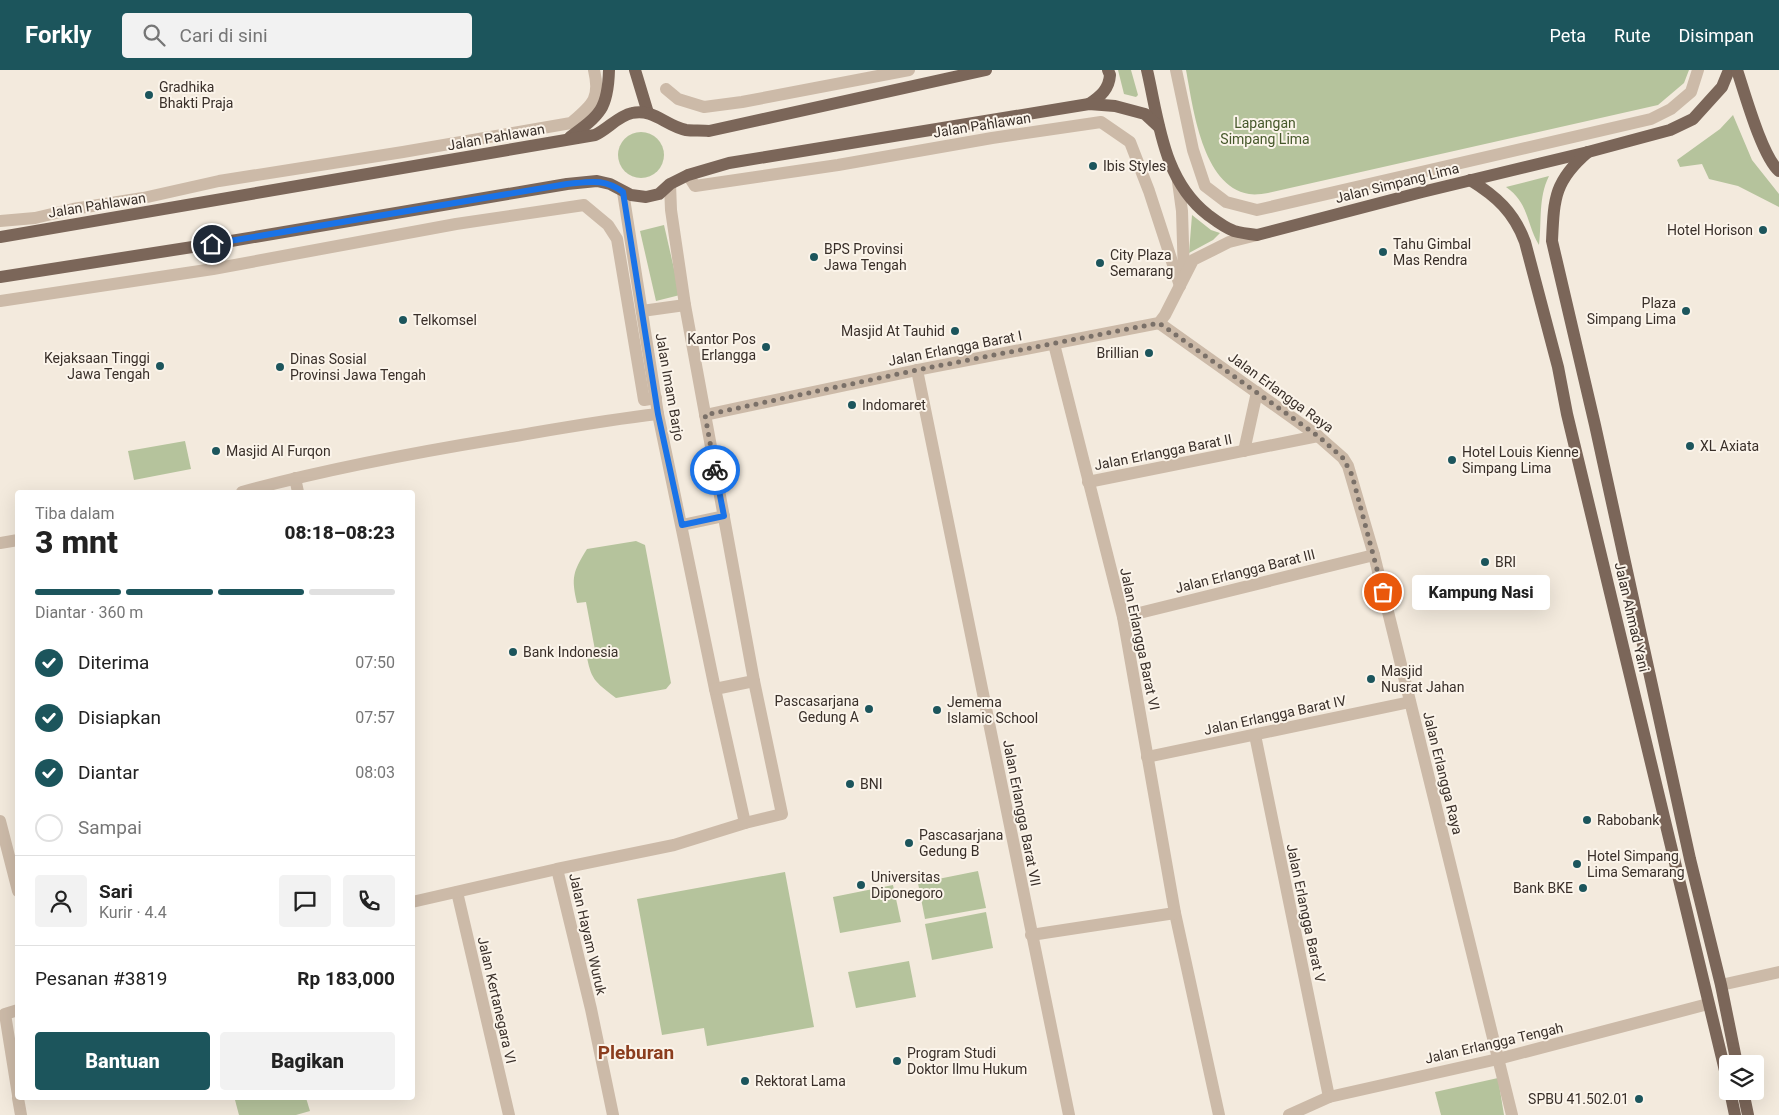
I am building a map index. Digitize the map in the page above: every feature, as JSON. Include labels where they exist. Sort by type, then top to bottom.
[{"type":"main road","points":[[566,140],[597,116],[609,90],[609,70]]},
{"type":"main road","points":[[636,70],[648,112],[686,130],[709,131],[986,70]]},
{"type":"main road","points":[[1089,104],[1102,95],[1108,87],[1110,74],[1108,70]]},
{"type":"main road","name":"Jalan Simpang Lima","points":[[1147,70],[1159,127],[1178,182],[1194,204],[1217,222],[1233,231],[1257,235],[1670,130],[1693,119],[1722,87],[1729,70]]},
{"type":"main road","points":[[1737,70],[1762,141],[1775,168],[1779,171]]},
{"type":"main road","name":"Jalan Pahlawan","points":[[0,277],[231,241],[567,184],[597,181],[610,184],[623,192],[640,197],[654,196],[670,184],[688,175],[730,163],[1089,104],[1115,106],[1145,114],[1159,127]]},
{"type":"main road","name":"Jalan Pahlawan","points":[[0,237],[595,135],[610,127],[623,116],[631,113],[648,112]]},
{"type":"main road","name":"Jalan Ahmad Yani","points":[[1588,152],[1564,176],[1554,210],[1552,241],[1595,425],[1735,1055]]},
{"type":"main road","name":"Jalan Ahmad Yani","points":[[1470,180],[1490,192],[1510,213],[1520,228],[1525,242],[1558,367],[1567,414],[1721,1055]]},
{"type":"main road","points":[[1732,1100],[1735,1115]]},
{"type":"main road","points":[[1745,1100],[1748,1115]]},
{"type":"street","name":"Jalan Pahlawan","points":[[0,220],[34,218],[72,209],[142,198],[219,181],[571,123],[586,110],[596,95],[594,70]]},
{"type":"street","points":[[666,89],[678,99],[704,107],[742,102],[909,70]]},
{"type":"street","name":"Jalan Simpang Lima","points":[[1176,70],[1193,150],[1205,186],[1226,202],[1257,210],[1651,119],[1671,109],[1691,92],[1698,70]]},
{"type":"street","name":"Jalan Pahlawan","points":[[688,175],[695,186],[838,165],[992,138],[1101,122],[1130,142],[1182,281]]},
{"type":"street","points":[[1178,182],[1182,211],[1182,281]]},
{"type":"street","points":[[670,184],[671,210],[685,305],[754,681],[715,689]]},
{"type":"street","name":"Jalan Imam Barjo","points":[[623,192],[658,414],[745,823]]},
{"type":"street","points":[[0,301],[213,269],[456,224],[584,205],[608,225],[617,239],[644,400],[656,398]]},
{"type":"street","points":[[1159,323],[1193,260],[1229,242],[1257,235]]},
{"type":"street","points":[[642,311],[685,305]]},
{"type":"street","name":"Jalan Erlangga Barat I","points":[[705,415],[917,370],[1159,323]]},
{"type":"street","name":"Jalan Erlangga Raya","points":[[1159,323],[1318,436],[1343,458],[1348,466],[1374,555],[1512,1115]]},
{"type":"street","name":"Jalan Erlangga Barat VI","points":[[1054,344],[1123,617],[1175,913],[1219,1115]]},
{"type":"street","name":"Jalan Erlangga Barat VII","points":[[917,370],[1068,1115]]},
{"type":"street","name":"Jalan Erlangga Barat II","points":[[1244,451],[1257,392]]},
{"type":"street","points":[[250,490],[295,478],[465,444],[596,422],[658,414]]},
{"type":"street","name":"Jalan Erlangga Barat II","points":[[1088,482],[1318,436]]},
{"type":"street","points":[[295,478],[298,490]]},
{"type":"street","points":[[682,525],[724,516]]},
{"type":"street","points":[[0,543],[15,540]]},
{"type":"street","name":"Jalan Erlangga Barat III","points":[[1123,617],[1374,555]]},
{"type":"street","name":"Jalan Hayam Wuruk","points":[[613,1115],[591,1009],[557,869],[674,846],[745,823],[782,814],[754,681]]},
{"type":"street","name":"Jalan Erlangga Barat IV","points":[[1147,757],[1410,702]]},
{"type":"street","name":"Jalan Erlangga Barat V","points":[[1255,735],[1329,1097]]},
{"type":"street","points":[[0,821],[15,879]]},
{"type":"street","points":[[415,901],[557,869]]},
{"type":"street","name":"Jalan Kertanegara VI","points":[[457,892],[508,1115]]},
{"type":"street","points":[[1031,935],[1175,913]]},
{"type":"street","points":[[1721,985],[1779,972]]},
{"type":"street","name":"Jalan Erlangga Tengah","points":[[1289,1115],[1329,1097],[1498,1059],[1708,1004]]},
{"type":"street","points":[[15,1011],[5,1014],[15,1077]]},
{"type":"street","points":[[19,1100],[21,1115]]},
{"type":"green space","points":[[1118,70],[1131,70],[1138,95],[1136,97],[1124,94]]},
{"type":"green space","name":"Lapangan Simpang Lima","points":[[1186,70],[1689,70],[1684,83],[1658,105],[1268,193],[1249,194],[1233,188],[1220,176],[1210,161],[1202,143]]},
{"type":"green space","points":[[1733,115],[1752,160],[1779,194],[1779,207],[1738,186],[1709,179],[1702,164],[1680,167],[1677,160],[1720,129]]},
{"type":"green space","points":[[641,132],[654,136],[660,142],[664,155],[660,168],[654,174],[641,178],[628,174],[622,168],[618,155],[622,142],[628,136]]},
{"type":"green space","points":[[1549,176],[1543,193],[1539,245],[1523,207],[1506,187]]},
{"type":"green space","points":[[1192,215],[1211,230],[1220,233],[1213,240],[1189,253]]},
{"type":"green space","points":[[664,225],[680,295],[656,301],[640,231]]},
{"type":"green space","points":[[185,441],[191,469],[134,480],[128,451]]},
{"type":"green space","points":[[636,541],[645,545],[671,683],[666,689],[616,698],[598,683],[590,669],[586,652],[595,650],[586,602],[577,603],[574,575],[587,549]]},
{"type":"green space","points":[[978,871],[986,908],[925,919],[918,883]]},
{"type":"green space","points":[[785,872],[814,1027],[707,1046],[704,1028],[662,1035],[637,899]]},
{"type":"green space","points":[[893,885],[901,922],[840,933],[833,897]]},
{"type":"green space","points":[[986,912],[993,948],[932,960],[925,924]]},
{"type":"green space","points":[[909,961],[916,997],[856,1008],[848,972]]},
{"type":"green space","points":[[1498,1078],[1504,1115],[1441,1115],[1435,1092]]},
{"type":"green space","points":[[235,1100],[307,1100],[310,1111],[296,1115],[239,1115]]},
{"type":"way so far","points":[[715,470],[705,415],[917,370],[1159,323],[1318,436],[1343,458],[1352,475],[1383,592]]},
{"type":"place","name":"Gradhika Bhakti Praja","points":[[149,95]]},
{"type":"place","name":"Ibis Styles","points":[[1093,166]]},
{"type":"place","name":"Hotel Horison","points":[[1763,230]]},
{"type":"place","name":"Tahu Gimbal Mas Rendra","points":[[1383,252]]},
{"type":"place","name":"BPS Provinsi Jawa Tengah","points":[[814,257]]},
{"type":"place","name":"City Plaza Semarang","points":[[1100,263]]},
{"type":"place","name":"Plaza Simpang Lima","points":[[1686,311]]},
{"type":"place","name":"Telkomsel","points":[[403,320]]},
{"type":"place","name":"Masjid At Tauhid","points":[[955,331]]},
{"type":"place","name":"Kantor Pos Erlangga","points":[[766,347]]},
{"type":"place","name":"Brillian","points":[[1149,353]]},
{"type":"place","name":"Kejaksaan Tinggi Jawa Tengah","points":[[160,366]]},
{"type":"place","name":"Dinas Sosial Provinsi Jawa Tengah","points":[[280,367]]},
{"type":"place","name":"Indomaret","points":[[852,405]]},
{"type":"place","name":"XL Axiata","points":[[1690,446]]},
{"type":"place","name":"Masjid Al Furqon","points":[[216,451]]},
{"type":"place","name":"Hotel Louis Kienne Simpang Lima","points":[[1452,460]]},
{"type":"place","name":"BRI","points":[[1485,562]]},
{"type":"place","name":"Kampung Nasi","points":[[1383,592]]},
{"type":"place","name":"Bank Indonesia","points":[[513,652]]},
{"type":"place","name":"Masjid Nusrat Jahan","points":[[1371,679]]},
{"type":"place","name":"Pascasarjana Gedung A","points":[[869,709]]},
{"type":"place","name":"Jemema Islamic School","points":[[937,710]]},
{"type":"place","name":"BNI","points":[[850,784]]},
{"type":"place","name":"Rabobank","points":[[1587,820]]},
{"type":"place","name":"Pascasarjana Gedung B","points":[[909,843]]},
{"type":"place","name":"Hotel Simpang Lima Semarang","points":[[1577,864]]},
{"type":"place","name":"Universitas Diponegoro","points":[[861,885]]},
{"type":"place","name":"Bank BKE","points":[[1583,888]]},
{"type":"place","name":"Program Studi Doktor Ilmu Hukum","points":[[897,1061]]},
{"type":"place","name":"Rektorat Lama","points":[[745,1081]]},
{"type":"place","name":"SPBU 41.502.01","points":[[1639,1099]]},
{"type":"district","name":"Pleburan","points":[[636,1052]]},
{"type":"route","points":[[212,244],[567,184],[597,181],[616,186],[623,192],[658,414],[682,525],[724,516],[715,470]]}]
